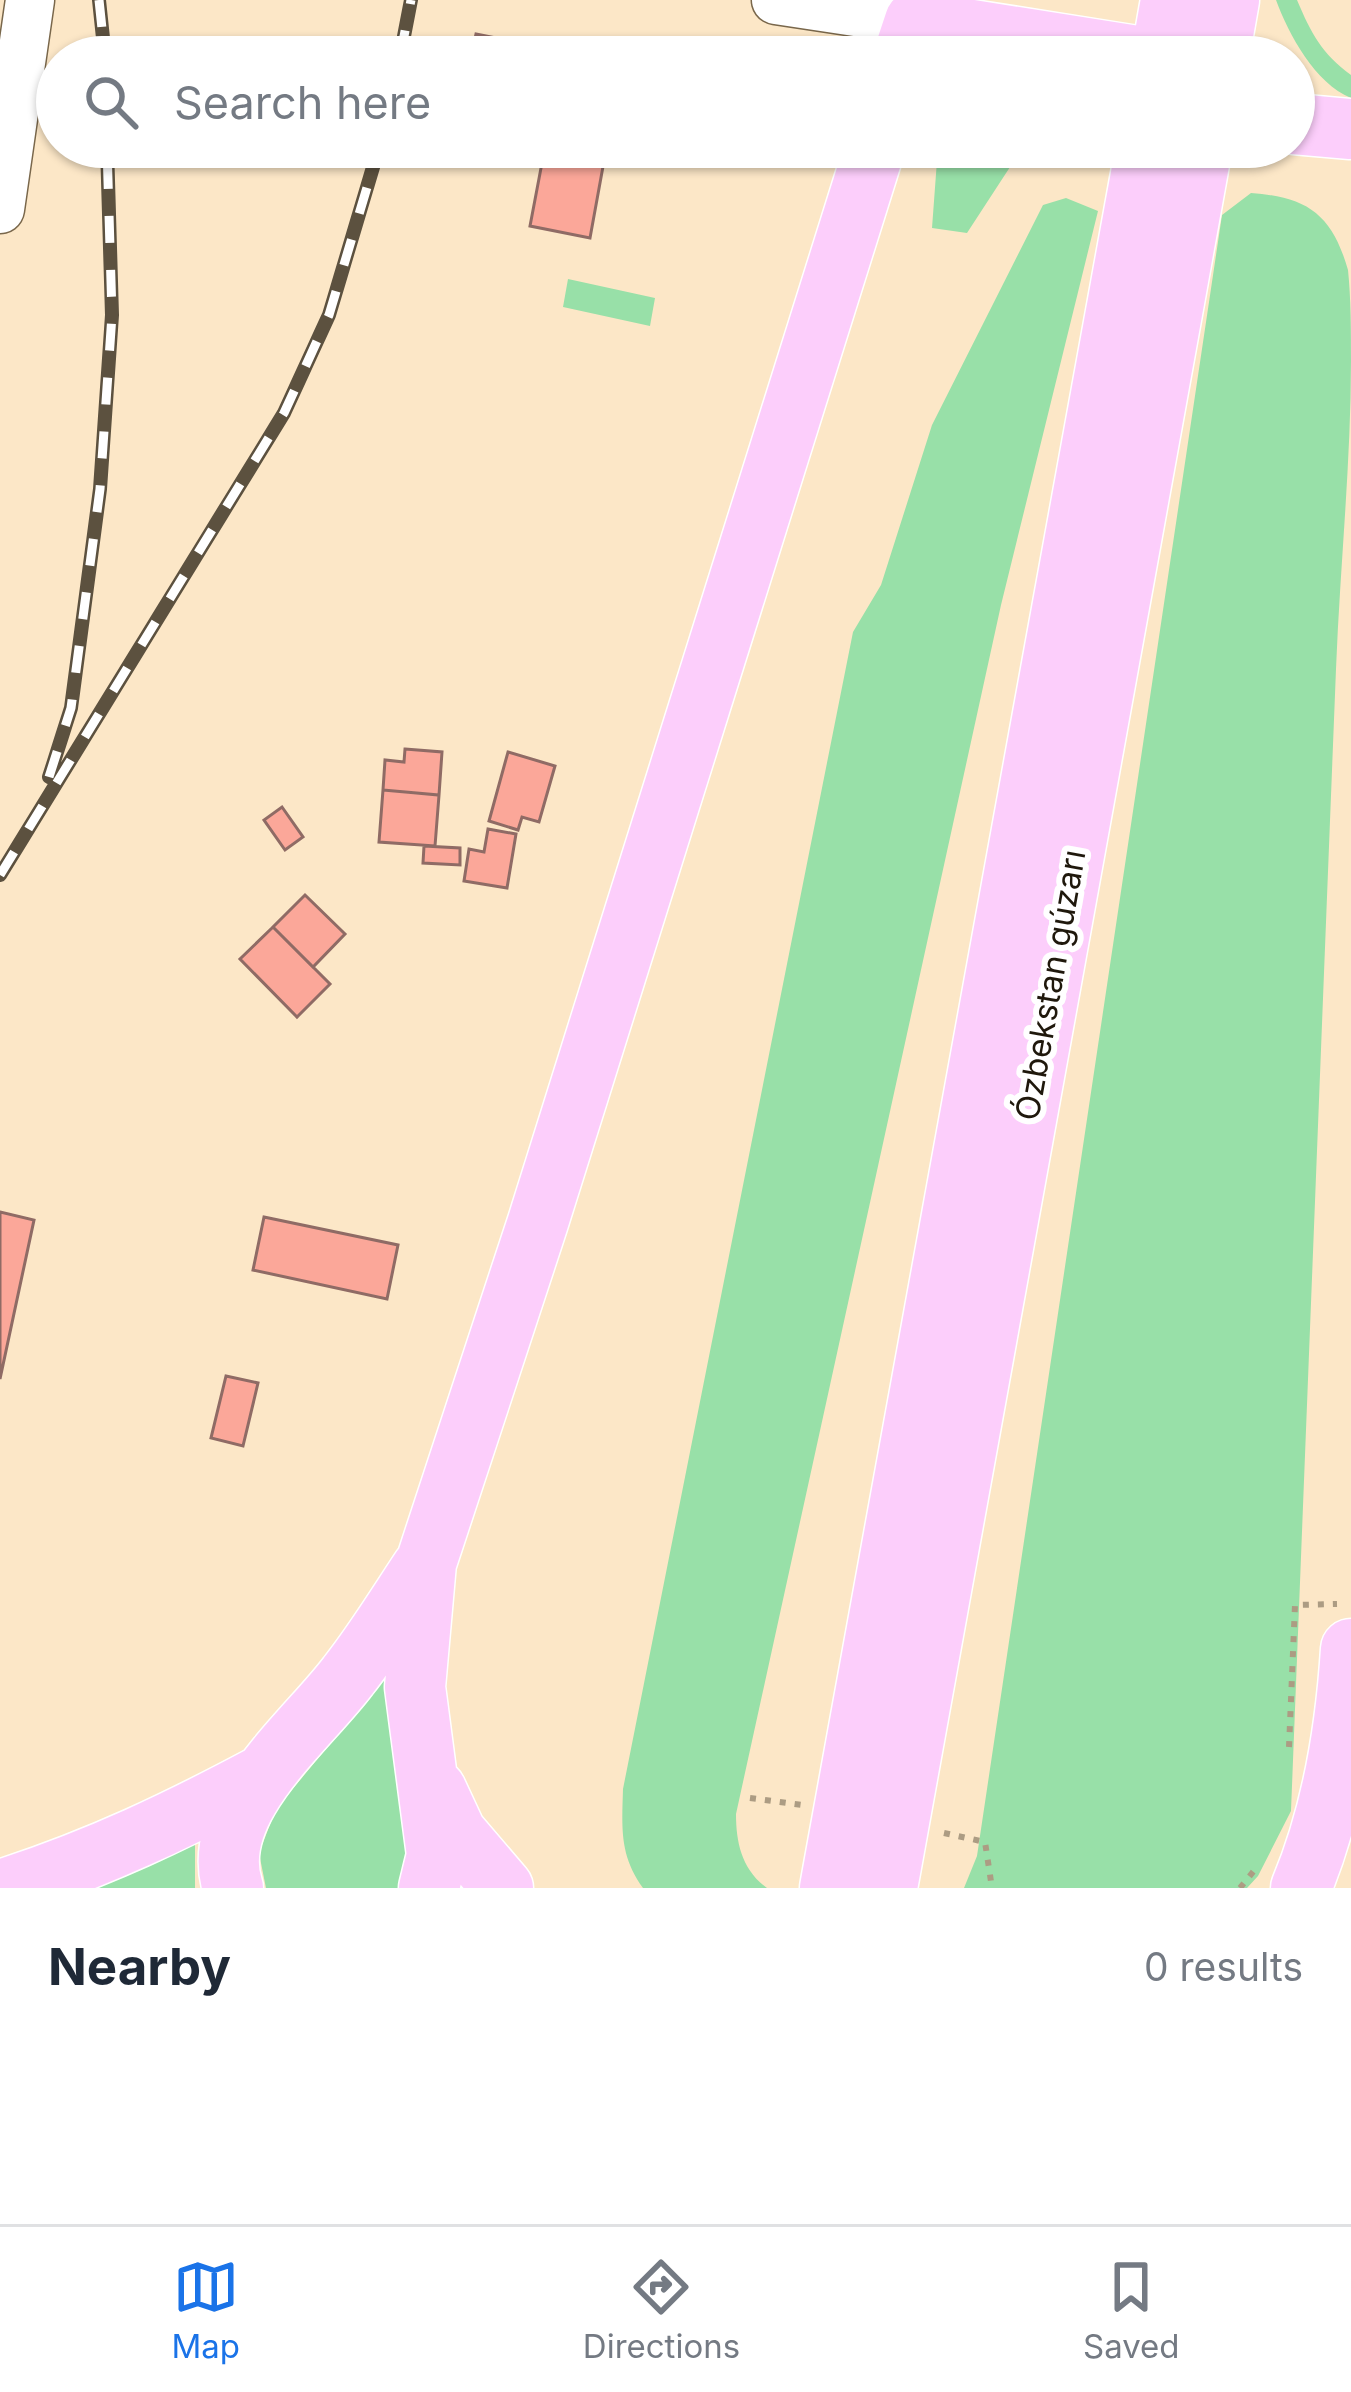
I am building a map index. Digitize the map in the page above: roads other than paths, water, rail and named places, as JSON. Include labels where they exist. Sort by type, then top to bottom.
[{"type":"main road","points":[[1165,36],[1171,0]]},
{"type":"main road","points":[[1223,36],[1229,0]]},
{"type":"main road","points":[[1315,126],[1351,130]]},
{"type":"main road","points":[[429,1888],[437,1855],[416,1687],[426,1563],[538,1222],[868,168]]},
{"type":"main road","name":"Ózbekstan gúzarı","points":[[871,1818],[1143,168]]},
{"type":"main road","name":"Ózbekstan gúzarı","points":[[871,1818],[1198,168]]},
{"type":"main road","points":[[233,1888],[226,1867],[233,1827],[263,1775],[350,1675],[426,1563]]},
{"type":"main road","points":[[1290,1877],[1327,1809],[1350,1686]]},
{"type":"main road","points":[[424,1766],[456,1833],[503,1888]]},
{"type":"main road","points":[[7,1888],[167,1826],[263,1775]]},
{"type":"main road","points":[[830,1888],[871,1818]]},
{"type":"main road","points":[[871,1818],[887,1888]]},
{"type":"street","points":[[0,209],[30,0]]},
{"type":"street","points":[[776,0],[899,36]]},
{"type":"railway","points":[[99,0],[103,36]]},
{"type":"railway","points":[[404,36],[411,0]]},
{"type":"railway","points":[[49,777],[71,708],[100,489],[112,315],[108,168]]},
{"type":"railway","points":[[0,875],[284,413],[329,315],[373,168]]}]
